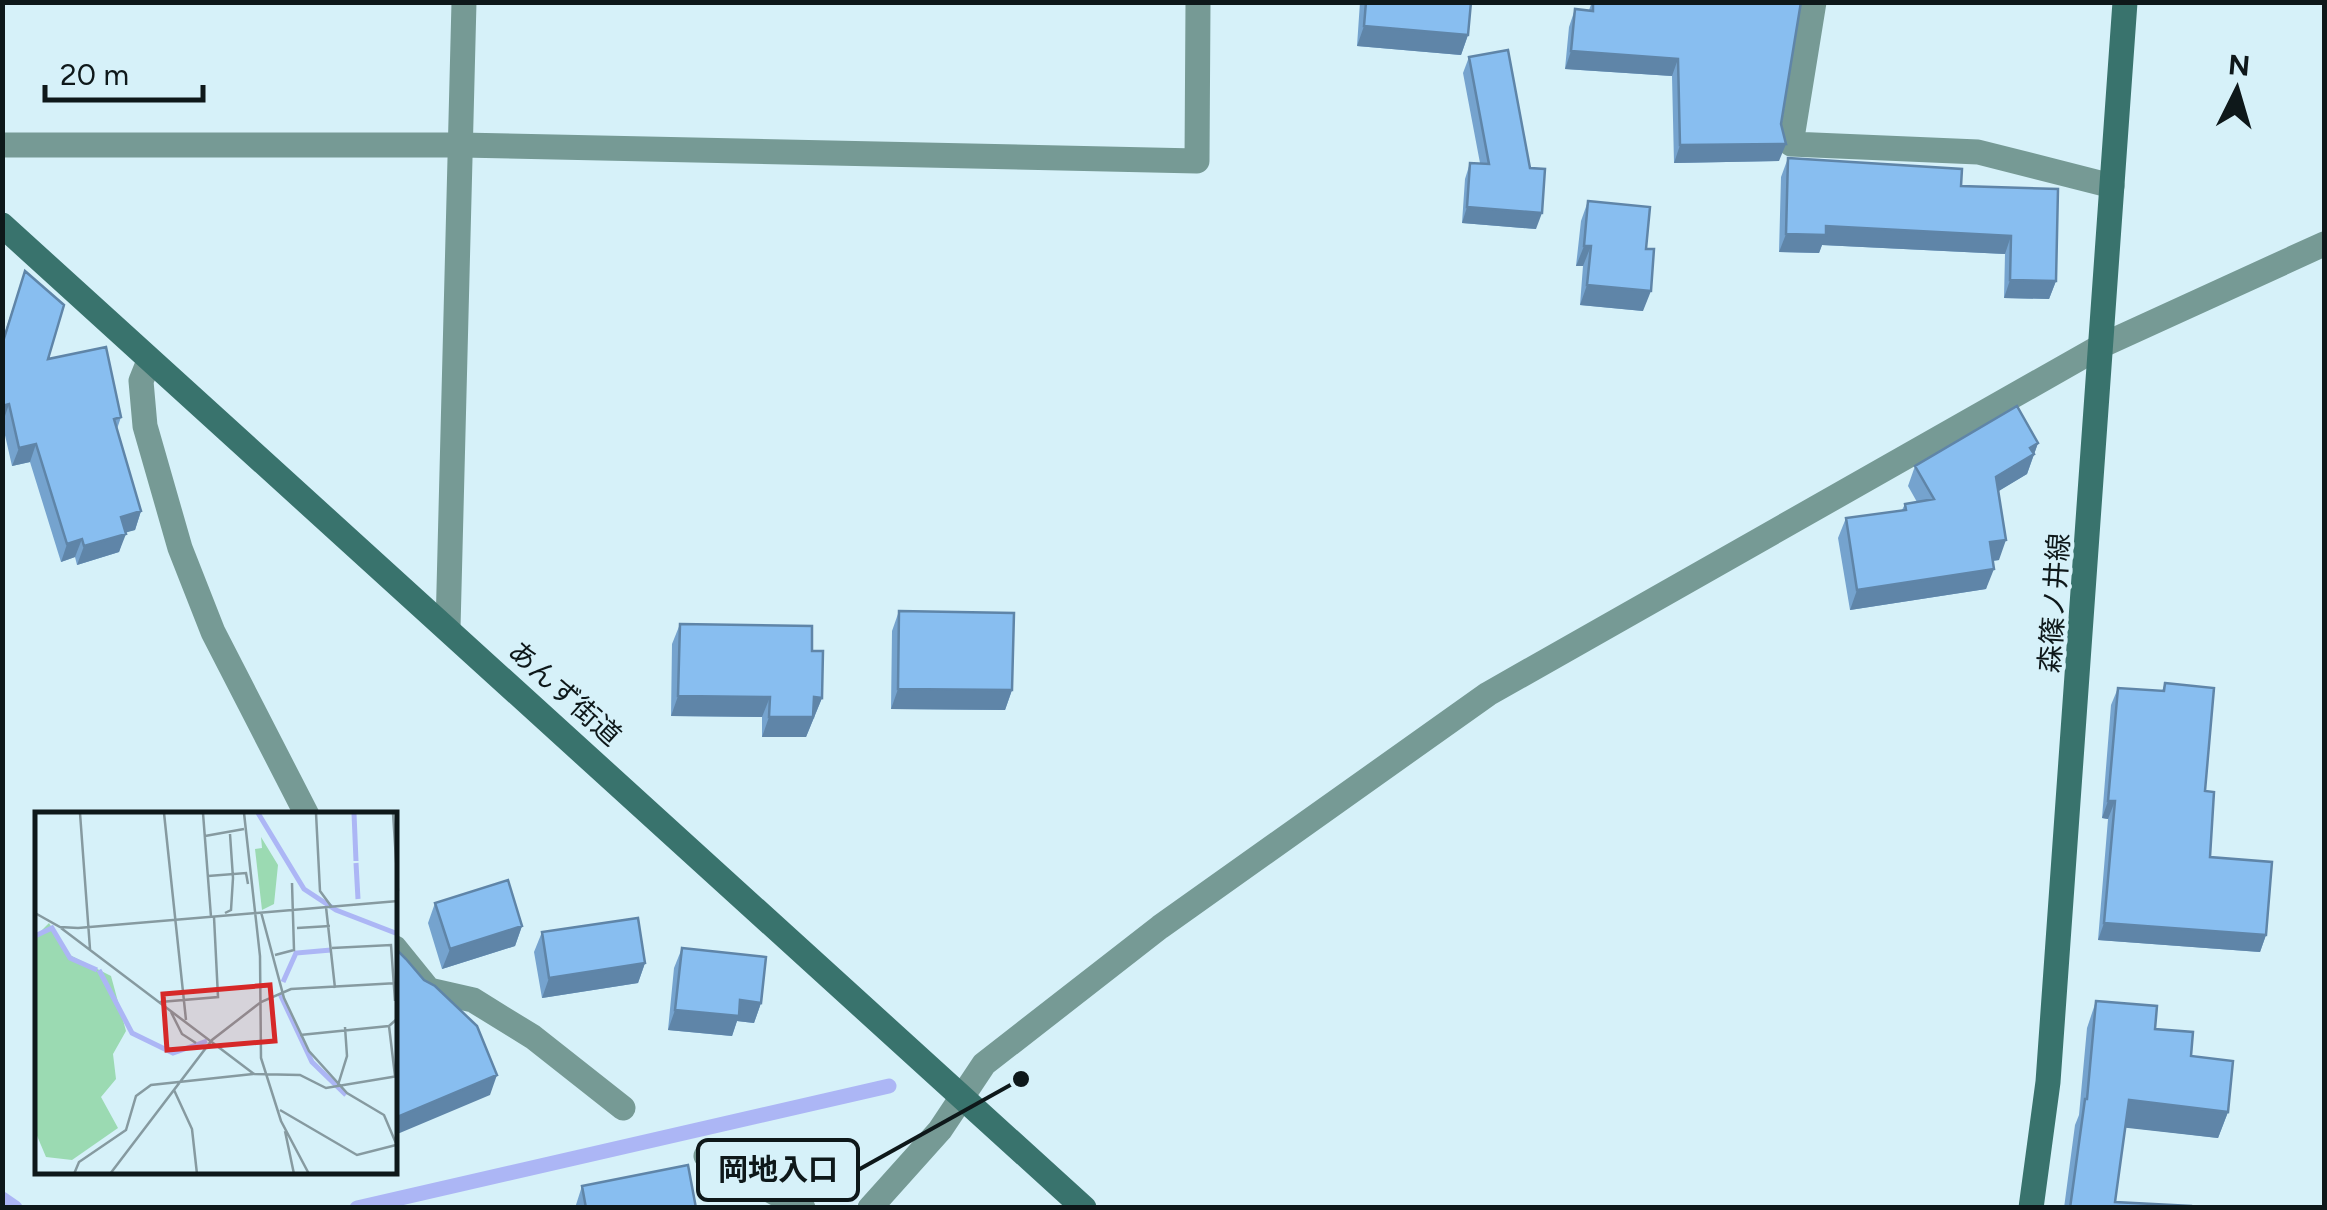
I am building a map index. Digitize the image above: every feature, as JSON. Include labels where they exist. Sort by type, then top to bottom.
[{"type":"street","points":[[448,628],[464,2]]},
{"type":"street","points":[[2,146],[461,145],[1196,161],[1198,2]]},
{"type":"street","points":[[1814,2],[1792,144],[1978,152],[2112,186]]},
{"type":"street","name":"森篠ノ井線","points":[[2031,1208],[2048,1082],[2125,2]]},
{"type":"street","name":"あんず街道","points":[[2,225],[1084,1208]]},
{"type":"street","points":[[870,1208],[940,1130],[984,1064],[1160,927],[1488,694],[2103,345],[2324,244]]},
{"type":"street","points":[[149,361],[140,381],[145,426],[180,548],[213,632],[305,812]]},
{"type":"street","points":[[398,952],[429,990],[474,1000],[534,1037],[623,1108]]},
{"type":"street","points":[[706,1156],[803,1208]]},
{"type":"building","points":[[1366,2],[1471,2],[1468,35],[1364,26]]},
{"type":"building","points":[[1593,2],[1801,2],[1781,124],[1786,144],[1680,145],[1678,59],[1571,51],[1575,9],[1593,11]]},
{"type":"building","points":[[1508,50],[1530,168],[1545,169],[1542,213],[1467,207],[1470,163],[1489,164],[1469,57]]},
{"type":"building","points":[[1788,158],[1962,169],[1961,186],[2058,189],[2056,281],[2010,280],[2011,236],[1826,226],[1826,235],[1786,234]]},
{"type":"building","points":[[1588,201],[1650,207],[1646,249],[1654,249],[1651,291],[1587,285],[1591,246],[1584,246]]},
{"type":"building","points":[[25,271],[64,305],[48,359],[106,347],[121,417],[114,419],[141,511],[121,517],[126,534],[84,546],[82,539],[67,544],[36,444],[19,448],[9,404],[2,406],[2,345]]},
{"type":"building","points":[[2017,406],[2038,443],[2030,448],[2034,454],[1996,477],[2006,540],[1990,542],[1994,569],[1857,590],[1846,518],[1906,510],[1905,504],[1934,499],[1915,466]]},
{"type":"building","points":[[899,611],[1014,613],[1012,690],[898,689]]},
{"type":"building","points":[[680,624],[812,626],[812,651],[823,651],[822,698],[814,697],[813,717],[769,717],[770,697],[678,696]]},
{"type":"building","points":[[2165,683],[2214,688],[2205,791],[2214,792],[2210,857],[2272,862],[2266,935],[2104,923],[2115,801],[2108,801],[2118,688],[2164,691]]},
{"type":"building","points":[[508,880],[522,926],[450,949],[435,903]]},
{"type":"building","points":[[638,918],[645,963],[549,978],[542,932]]},
{"type":"building","points":[[682,948],[766,957],[761,1003],[740,1000],[739,1016],[675,1010]]},
{"type":"building","points":[[398,951],[424,980],[477,1026],[497,1075],[398,1117]]},
{"type":"building","points":[[2096,1001],[2157,1006],[2155,1029],[2193,1032],[2191,1056],[2233,1061],[2228,1112],[2129,1100],[2115,1202],[2191,1208],[2070,1208],[2087,1099]]},
{"type":"building","points":[[688,1165],[696,1208],[586,1208],[582,1186]]},
{"type":"waterway","points":[[357,1208],[889,1086]]},
{"type":"waterway","points":[[2,1199],[15,1208]]},
{"type":"place","name":"岡地入口","points":[[1021,1079]]}]
